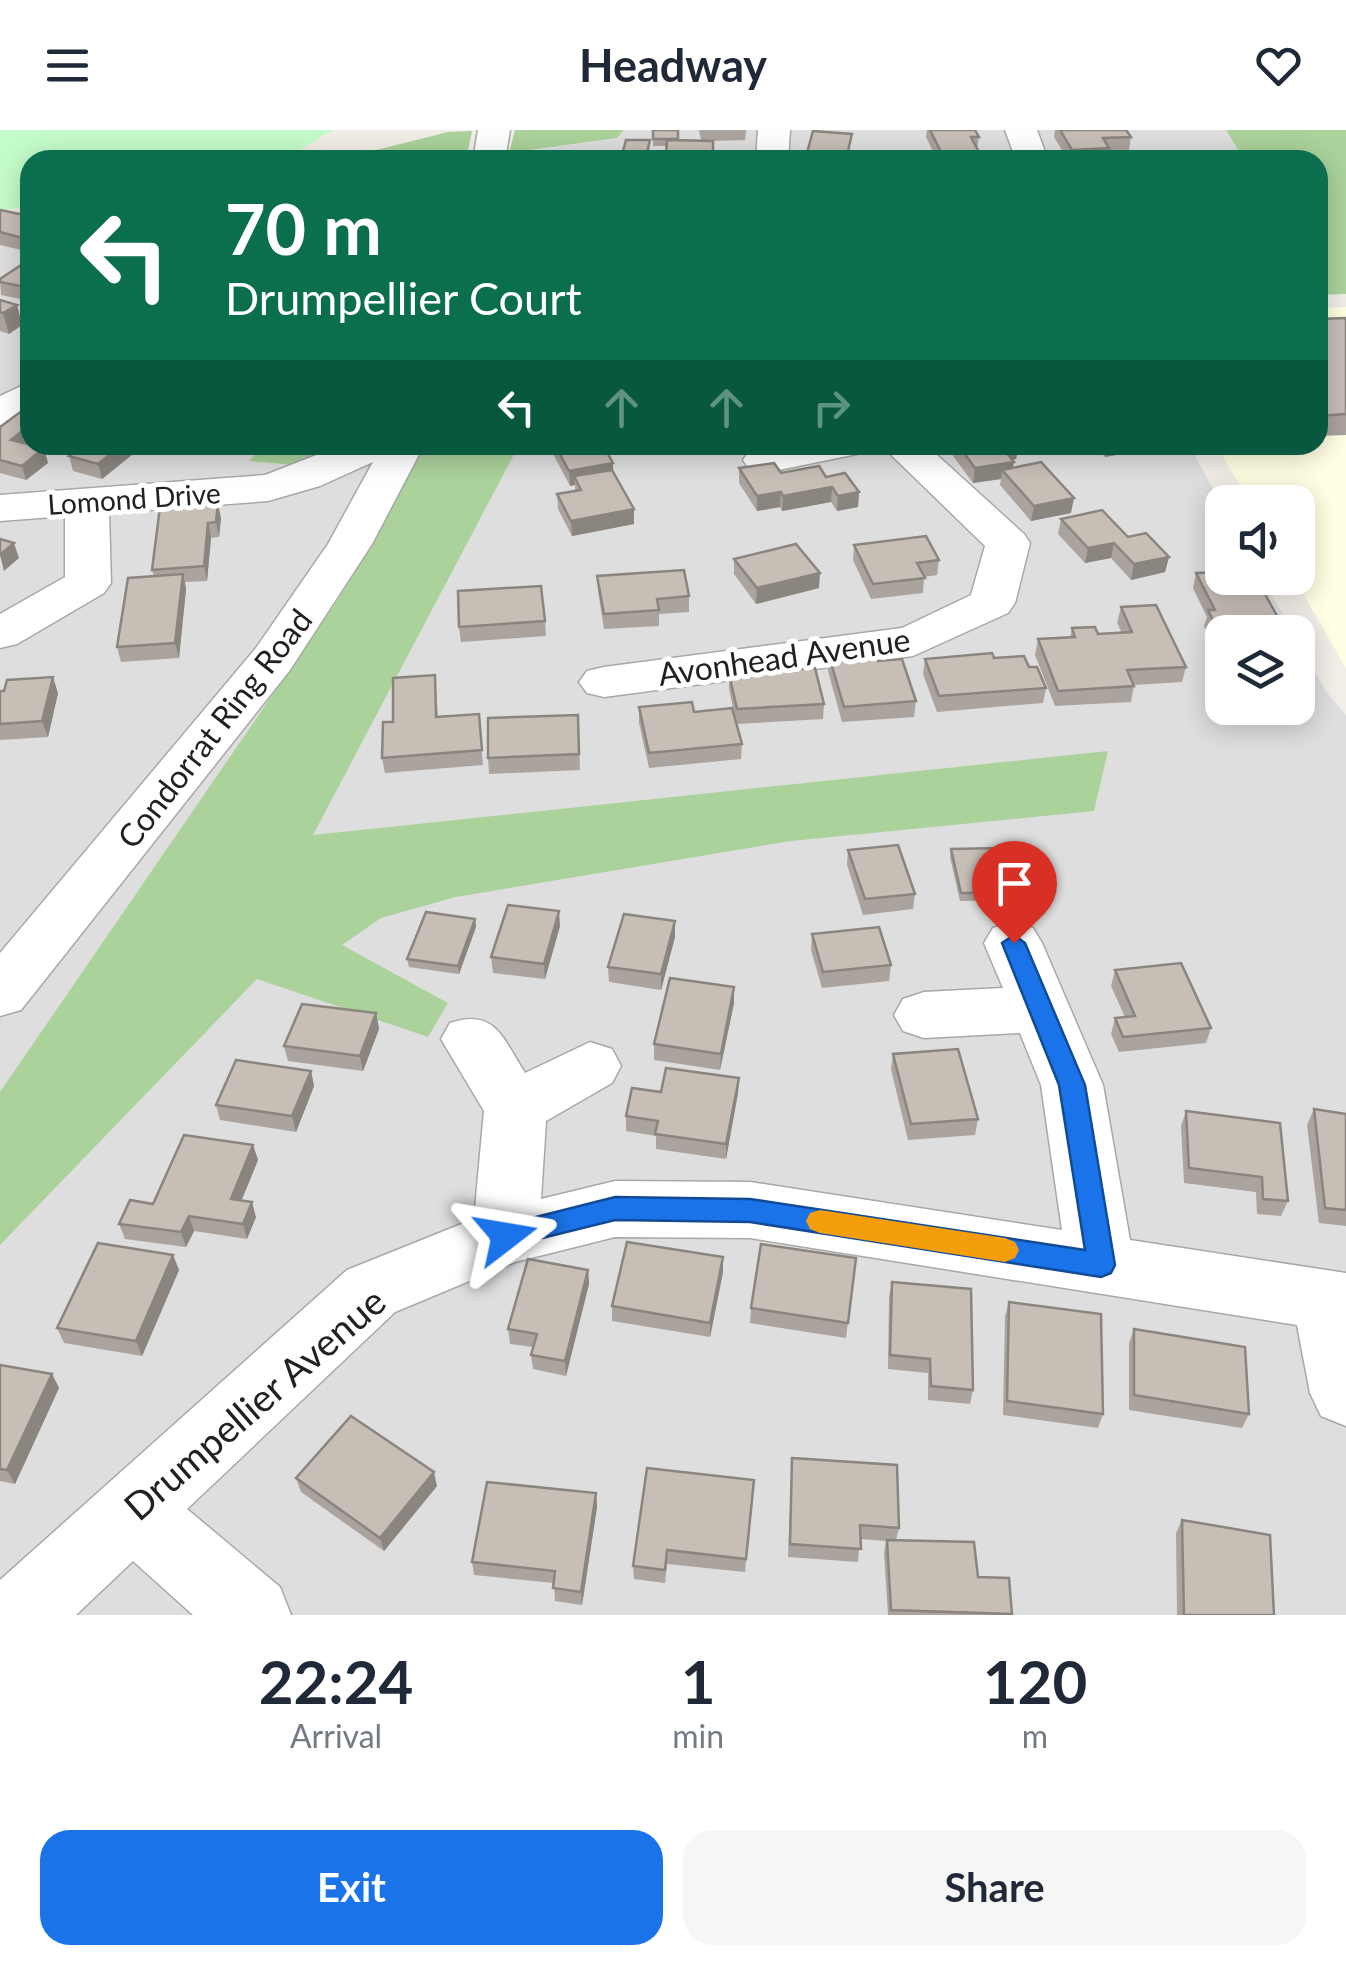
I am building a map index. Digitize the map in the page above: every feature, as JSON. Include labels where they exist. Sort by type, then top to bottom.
[{"type":"street","points":[[268,488],[354,455]]},
{"type":"street","name":"Condorrat Ring Road","points":[[0,994],[272,659],[350,544],[399,455]]},
{"type":"street","points":[[764,460],[790,455]]},
{"type":"street","name":"Avonhead Avenue","points":[[604,682],[913,641],[992,603],[1008,543],[913,455]]},
{"type":"street","points":[[268,488],[302,498],[320,511],[350,544]]},
{"type":"street","name":"Lomond Drive","points":[[0,508],[268,488]]},
{"type":"street","points":[[0,634],[88,582],[86,501]]},
{"type":"street","points":[[1014,943],[1072,1085],[1101,1265]]},
{"type":"street","points":[[924,1016],[1041,1009]]},
{"type":"street","points":[[471,1039],[515,1108],[506,1236]]},
{"type":"street","points":[[515,1108],[590,1066]]},
{"type":"street","name":"Drumpellier Avenue","points":[[18,1615],[372,1291],[506,1236],[615,1209],[750,1210],[1336,1302]]},
{"type":"street","points":[[1336,1302],[1346,1393]]},
{"type":"street","points":[[131,1510],[252,1615]]},
{"type":"shaded area","points":[[624,130],[1226,130],[1238,150],[534,150],[617,138]]},
{"type":"shaded area","points":[[20,217],[20,455],[1194,455],[1211,485],[1205,485],[1205,595],[1272,595],[1283,615],[1205,615],[1205,725],[1315,725],[1315,672],[1346,715],[1346,1615],[0,1615],[0,220]]},
{"type":"shaded area","points":[[1346,307],[1346,668],[1304,595],[1315,595],[1315,485],[1240,485],[1222,455],[1328,455],[1328,308]]},
{"type":"green space","points":[[0,130],[333,130],[300,150],[20,150],[20,208],[0,211]]},
{"type":"green space","points":[[515,130],[624,130],[617,138],[510,150]]},
{"type":"green space","points":[[1226,130],[1346,130],[1346,294],[1328,295],[1328,150],[1238,150]]},
{"type":"green space","points":[[472,131],[468,150],[376,150],[448,132]]},
{"type":"green space","points":[[255,455],[312,455],[296,465],[249,461]]},
{"type":"green space","points":[[408,455],[514,455],[313,835],[1108,751],[1094,811],[791,841],[456,897],[381,918],[342,945],[448,1003],[428,1037],[257,979],[0,1245],[0,1092],[339,598]]},
{"type":"building","points":[[653,130],[678,130],[678,139],[653,139]]},
{"type":"building","points":[[930,130],[975,130],[979,137],[971,137],[978,150],[940,150]]},
{"type":"building","points":[[1060,130],[1126,130],[1131,137],[1103,138],[1109,148],[1072,150]]},
{"type":"building","points":[[813,131],[852,134],[848,150],[808,150]]},
{"type":"building","points":[[626,140],[650,140],[648,150],[623,150]]},
{"type":"building","points":[[667,140],[713,141],[713,150],[666,150]]},
{"type":"building","points":[[0,210],[20,214],[20,237],[0,232]]},
{"type":"building","points":[[20,266],[20,286],[0,279]]},
{"type":"building","points":[[0,300],[17,305],[3,313]]},
{"type":"building","points":[[1346,318],[1346,414],[1328,415],[1328,319]]},
{"type":"building","points":[[20,412],[20,433],[11,440],[20,442],[20,455],[35,455],[22,466],[0,460],[0,427]]},
{"type":"building","points":[[70,455],[109,455],[98,464]]},
{"type":"building","points":[[560,455],[609,455],[613,463],[569,471]]},
{"type":"building","points":[[965,455],[1008,455],[1014,462],[975,468]]},
{"type":"building","points":[[1041,462],[1074,498],[1034,506],[1002,470]]},
{"type":"building","points":[[774,463],[781,473],[819,466],[826,477],[845,473],[859,492],[838,496],[832,487],[783,496],[781,492],[757,496],[739,468]]},
{"type":"building","points":[[612,470],[634,509],[571,521],[557,494],[581,490],[574,476]]},
{"type":"building","points":[[218,503],[216,522],[208,523],[204,566],[152,570],[160,507]]},
{"type":"building","points":[[1102,510],[1128,537],[1146,533],[1169,557],[1134,564],[1114,543],[1088,548],[1061,519]]},
{"type":"building","points":[[926,536],[939,560],[917,563],[925,578],[873,584],[854,545]]},
{"type":"building","points":[[0,539],[14,543],[0,555]]},
{"type":"building","points":[[796,544],[820,573],[757,588],[734,559]]},
{"type":"building","points":[[684,570],[689,596],[657,599],[659,610],[604,614],[597,576]]},
{"type":"building","points":[[1196,573],[1205,573],[1205,591]]},
{"type":"building","points":[[183,574],[175,643],[117,647],[128,578]]},
{"type":"building","points":[[541,586],[545,621],[459,627],[458,591]]},
{"type":"building","points":[[1207,595],[1265,595],[1277,615],[1210,615],[1208,610],[1215,610]]},
{"type":"building","points":[[1156,605],[1186,667],[1127,670],[1134,686],[1058,691],[1038,639],[1075,637],[1072,628],[1095,627],[1098,634],[1132,632],[1121,607]]},
{"type":"building","points":[[876,653],[878,661],[902,659],[916,701],[844,707],[829,656]]},
{"type":"building","points":[[992,653],[994,658],[1024,656],[1029,667],[1037,667],[1046,688],[939,696],[925,659]]},
{"type":"building","points":[[815,668],[824,704],[737,709],[729,674]]},
{"type":"building","points":[[435,675],[436,717],[479,714],[482,750],[382,758],[383,722],[393,722],[393,678]]},
{"type":"building","points":[[53,677],[42,721],[0,724],[0,691],[4,691],[7,680]]},
{"type":"building","points":[[692,702],[694,712],[732,708],[742,744],[649,753],[639,707]]},
{"type":"building","points":[[578,715],[579,754],[488,758],[488,718]]},
{"type":"building","points":[[898,845],[915,894],[865,899],[848,850]]},
{"type":"building","points":[[1001,848],[1012,892],[961,893],[951,849]]},
{"type":"building","points":[[508,905],[559,911],[544,964],[491,957]]},
{"type":"building","points":[[426,912],[475,919],[458,966],[407,959]]},
{"type":"building","points":[[624,914],[675,921],[661,974],[608,967]]},
{"type":"building","points":[[879,927],[891,965],[823,972],[812,934]]},
{"type":"building","points":[[1181,963],[1211,1028],[1123,1037],[1115,1018],[1135,1016],[1115,970]]},
{"type":"building","points":[[670,978],[734,987],[721,1054],[654,1044]]},
{"type":"building","points":[[302,1004],[376,1013],[360,1056],[284,1046]]},
{"type":"building","points":[[958,1049],[978,1119],[911,1124],[893,1054]]},
{"type":"building","points":[[236,1060],[311,1071],[292,1116],[216,1105]]},
{"type":"building","points":[[666,1068],[739,1078],[726,1144],[655,1134],[658,1121],[626,1116],[632,1088],[661,1092]]},
{"type":"building","points":[[1314,1109],[1346,1114],[1346,1210],[1325,1208]]},
{"type":"building","points":[[1186,1111],[1280,1123],[1288,1201],[1263,1199],[1262,1177],[1189,1168]]},
{"type":"building","points":[[184,1135],[253,1145],[231,1199],[252,1202],[243,1224],[189,1216],[181,1232],[119,1224],[130,1200],[153,1204]]},
{"type":"building","points":[[627,1242],[723,1257],[710,1323],[612,1306]]},
{"type":"building","points":[[98,1243],[173,1255],[136,1341],[57,1328]]},
{"type":"building","points":[[761,1244],[856,1258],[848,1323],[751,1308]]},
{"type":"building","points":[[528,1259],[588,1270],[565,1361],[531,1355],[537,1334],[508,1329]]},
{"type":"building","points":[[892,1282],[971,1289],[973,1390],[931,1386],[930,1359],[890,1355]]},
{"type":"building","points":[[1009,1302],[1101,1314],[1103,1414],[1007,1401]]},
{"type":"building","points":[[1134,1329],[1245,1347],[1249,1414],[1134,1395]]},
{"type":"building","points":[[0,1365],[52,1374],[7,1470],[0,1469]]},
{"type":"building","points":[[351,1416],[434,1472],[380,1538],[296,1478]]},
{"type":"building","points":[[792,1458],[897,1465],[899,1528],[860,1525],[861,1549],[790,1544]]},
{"type":"building","points":[[647,1468],[754,1480],[746,1559],[667,1550],[665,1570],[633,1566]]},
{"type":"building","points":[[487,1482],[596,1493],[581,1592],[553,1588],[555,1571],[472,1562]]},
{"type":"building","points":[[1182,1520],[1270,1535],[1274,1615],[1184,1615]]},
{"type":"building","points":[[887,1540],[974,1542],[978,1577],[1009,1578],[1012,1614],[891,1610]]},
{"type":"slow traffic","points":[[820,1221],[1005,1250]]},
{"type":"route","points":[[506,1236],[615,1209],[750,1210],[1101,1265],[1072,1085],[1014,943]]}]
